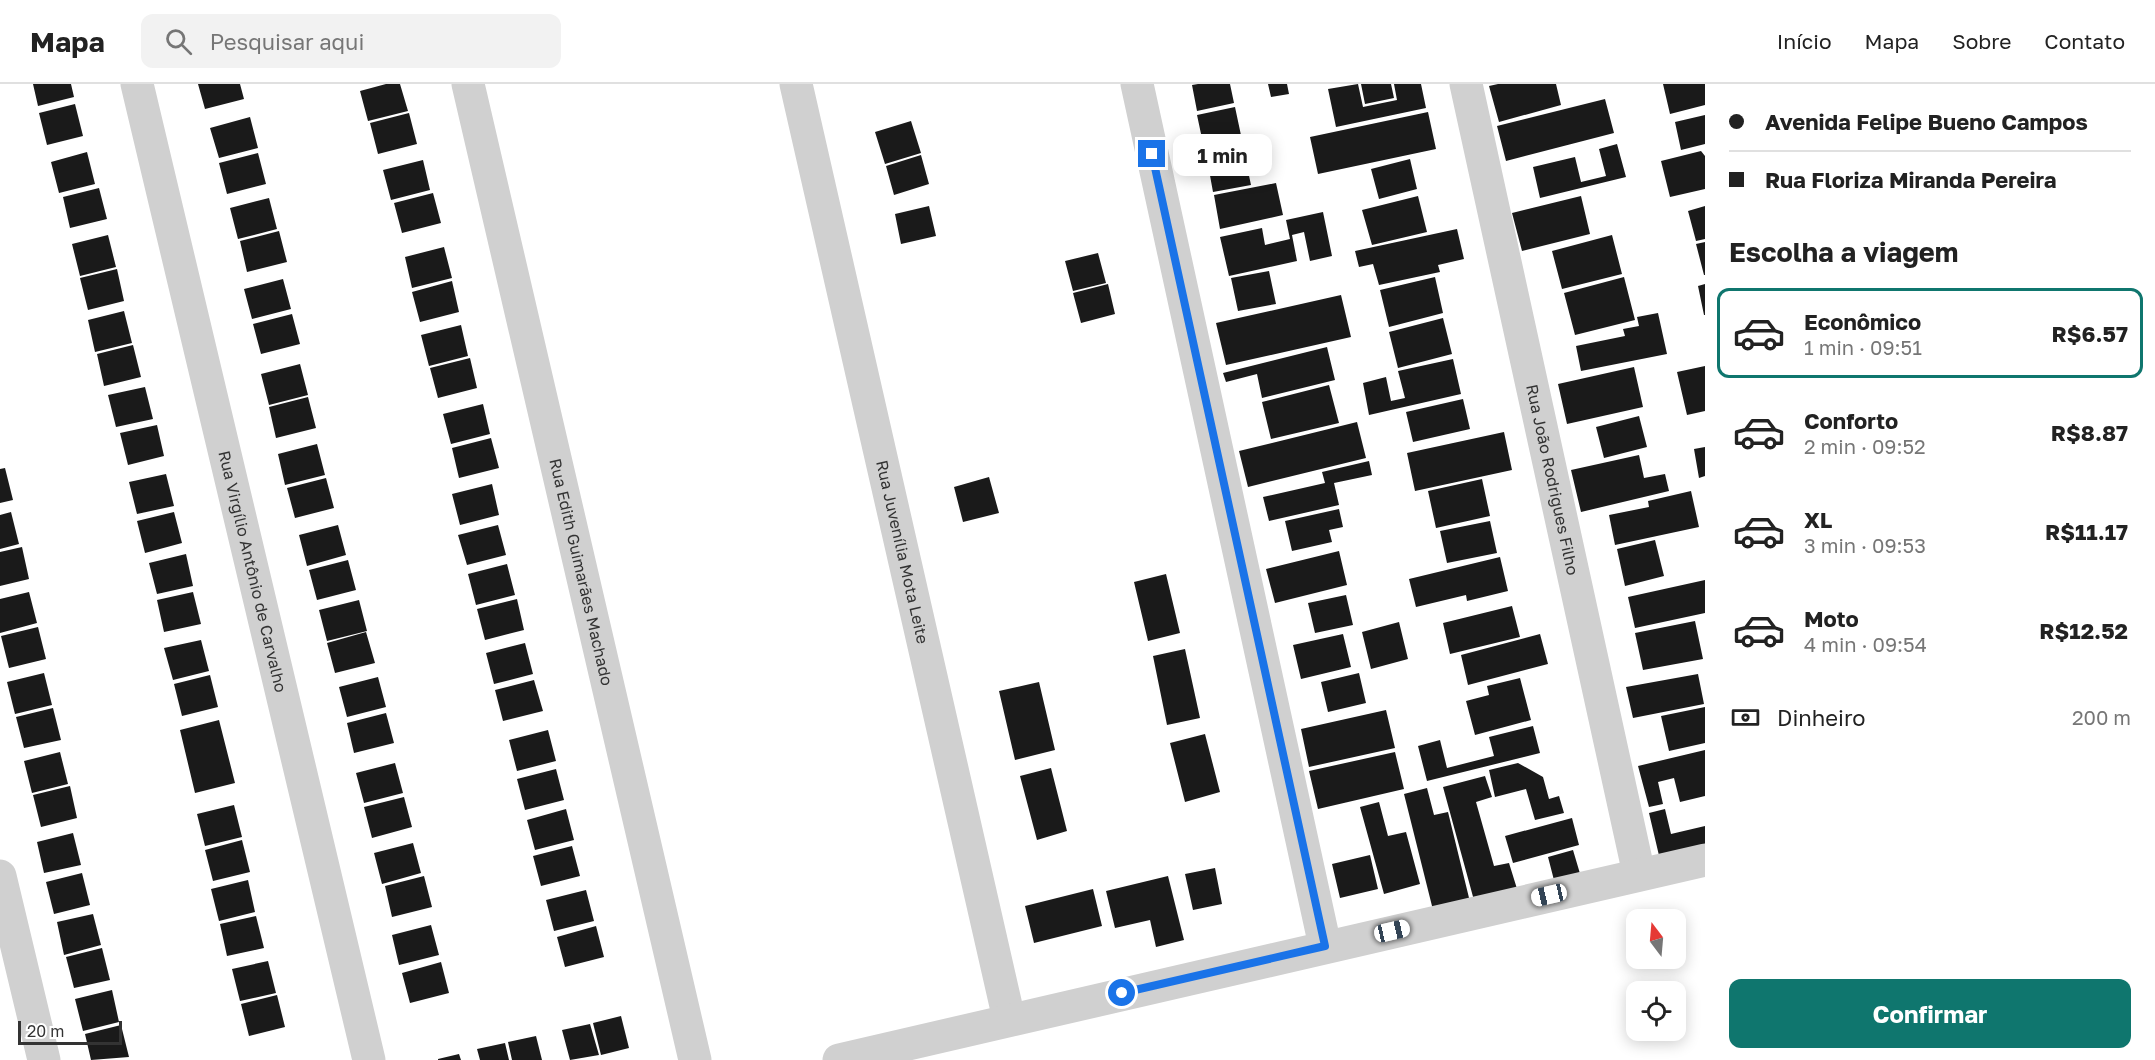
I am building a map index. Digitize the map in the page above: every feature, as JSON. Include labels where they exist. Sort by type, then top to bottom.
[{"type":"street","name":"Rua Virgílio Antônio de Carvalho","points":[[137,84],[369,1060]]},
{"type":"street","name":"Rua Edith Guimarães Machado","points":[[468,84],[695,1060]]},
{"type":"street","name":"Rua Juvenília Mota Leite","points":[[796,84],[1009,1019]]},
{"type":"street","points":[[1137,84],[1325,946]]},
{"type":"street","name":"Rua João Rodrigues Filho","points":[[1466,84],[1639,874]]},
{"type":"street","points":[[839,1060],[1705,860]]},
{"type":"street","points":[[0,876],[44,1060]]},
{"type":"building","points":[[33,84],[71,84],[74,97],[38,106]]},
{"type":"building","points":[[198,84],[240,84],[244,99],[205,109]]},
{"type":"building","points":[[386,84],[400,84],[408,111],[368,121],[360,91]]},
{"type":"building","points":[[1230,84],[1234,103],[1197,111],[1192,85]]},
{"type":"building","points":[[1268,84],[1287,84],[1289,94],[1271,97]]},
{"type":"building","points":[[1358,84],[1363,107],[1397,100],[1394,84],[1421,84],[1426,108],[1336,127],[1328,89]]},
{"type":"building","points":[[1361,84],[1391,84],[1394,98],[1365,104]]},
{"type":"building","points":[[1556,84],[1561,105],[1499,122],[1489,86]]},
{"type":"building","points":[[1663,84],[1705,84],[1705,105],[1670,114]]},
{"type":"building","points":[[1605,99],[1614,133],[1506,161],[1497,126]]},
{"type":"building","points":[[75,104],[83,136],[47,145],[39,113]]},
{"type":"building","points":[[1235,107],[1242,140],[1204,148],[1197,115]]},
{"type":"building","points":[[1428,112],[1436,149],[1318,174],[1310,137]]},
{"type":"building","points":[[409,113],[417,144],[378,154],[370,123]]},
{"type":"building","points":[[1705,115],[1705,144],[1681,150],[1675,122]]},
{"type":"building","points":[[250,117],[258,148],[219,158],[210,128]]},
{"type":"building","points":[[911,121],[921,153],[885,164],[875,132]]},
{"type":"building","points":[[1617,144],[1626,177],[1540,198],[1533,167],[1575,157],[1581,182],[1606,176],[1599,149]]},
{"type":"building","points":[[1701,151],[1705,156],[1705,189],[1670,197],[1661,161]]},
{"type":"building","points":[[87,152],[95,184],[59,193],[51,162]]},
{"type":"building","points":[[1244,152],[1251,185],[1213,192],[1207,159]]},
{"type":"building","points":[[258,153],[266,184],[227,194],[219,163]]},
{"type":"building","points":[[921,155],[929,184],[894,195],[886,166]]},
{"type":"building","points":[[1410,159],[1417,189],[1379,199],[1371,169]]},
{"type":"building","points":[[423,160],[430,190],[391,200],[383,170]]},
{"type":"building","points":[[1276,183],[1283,215],[1220,229],[1214,195]]},
{"type":"building","points":[[99,188],[107,219],[70,228],[63,197]]},
{"type":"building","points":[[433,193],[441,223],[402,233],[394,203]]},
{"type":"building","points":[[1418,196],[1427,232],[1372,245],[1362,210]]},
{"type":"building","points":[[1581,196],[1590,234],[1522,251],[1512,213]]},
{"type":"building","points":[[269,198],[277,229],[238,239],[230,208]]},
{"type":"building","points":[[929,206],[936,236],[901,244],[895,214]]},
{"type":"building","points":[[1705,206],[1705,239],[1696,241],[1688,211]]},
{"type":"building","points":[[1323,212],[1332,256],[1310,261],[1304,232],[1292,235],[1297,261],[1229,276],[1220,237],[1262,228],[1265,245],[1290,239],[1286,220]]},
{"type":"building","points":[[1457,229],[1464,259],[1438,265],[1440,272],[1379,285],[1373,264],[1359,267],[1355,251]]},
{"type":"building","points":[[279,231],[287,262],[247,272],[240,241]]},
{"type":"building","points":[[108,235],[116,267],[80,276],[72,244]]},
{"type":"building","points":[[1612,235],[1622,274],[1562,289],[1552,251]]},
{"type":"building","points":[[1705,242],[1705,275],[1704,275],[1696,244]]},
{"type":"building","points":[[444,247],[452,278],[412,288],[405,257]]},
{"type":"building","points":[[1098,253],[1106,283],[1073,291],[1065,261]]},
{"type":"building","points":[[117,269],[124,301],[88,310],[80,278]]},
{"type":"building","points":[[1269,271],[1276,304],[1238,311],[1231,278]]},
{"type":"building","points":[[1435,277],[1443,313],[1389,327],[1380,290]]},
{"type":"building","points":[[1624,277],[1635,320],[1575,335],[1564,293]]},
{"type":"building","points":[[283,279],[291,309],[252,319],[244,289]]},
{"type":"building","points":[[452,281],[459,312],[420,322],[412,292]]},
{"type":"building","points":[[1108,284],[1115,314],[1081,323],[1073,293]]},
{"type":"building","points":[[1705,284],[1705,315],[1704,315],[1698,286]]},
{"type":"building","points":[[1341,295],[1351,337],[1226,365],[1216,323]]},
{"type":"building","points":[[124,311],[132,343],[95,352],[88,320]]},
{"type":"building","points":[[1658,313],[1667,354],[1581,371],[1576,346],[1625,336],[1623,329],[1639,326],[1637,317]]},
{"type":"building","points":[[292,314],[300,344],[261,354],[253,324]]},
{"type":"building","points":[[1443,318],[1452,354],[1398,368],[1389,332]]},
{"type":"building","points":[[461,325],[468,356],[429,366],[421,335]]},
{"type":"building","points":[[133,345],[141,377],[104,386],[97,354]]},
{"type":"building","points":[[1327,347],[1335,380],[1262,398],[1257,374],[1226,382],[1223,373]]},
{"type":"building","points":[[470,358],[477,388],[438,398],[430,368]]},
{"type":"building","points":[[1453,359],[1461,394],[1369,415],[1363,383],[1386,377],[1391,401],[1405,398],[1398,371]]},
{"type":"building","points":[[300,364],[308,395],[269,405],[261,374]]},
{"type":"building","points":[[1705,366],[1705,411],[1687,415],[1677,372]]},
{"type":"building","points":[[1634,367],[1643,407],[1567,424],[1558,384]]},
{"type":"building","points":[[1329,385],[1339,423],[1271,439],[1262,402]]},
{"type":"building","points":[[145,387],[153,419],[116,427],[108,395]]},
{"type":"building","points":[[308,397],[316,428],[276,438],[269,407]]},
{"type":"building","points":[[1463,399],[1470,429],[1413,442],[1406,412]]},
{"type":"building","points":[[483,404],[490,434],[451,444],[443,414]]},
{"type":"building","points":[[1639,416],[1647,447],[1604,458],[1596,427]]},
{"type":"building","points":[[1357,422],[1366,458],[1248,487],[1239,451]]},
{"type":"building","points":[[157,425],[164,456],[128,465],[120,433]]},
{"type":"building","points":[[1504,432],[1512,470],[1415,491],[1407,453]]},
{"type":"building","points":[[491,438],[499,468],[459,478],[452,448]]},
{"type":"building","points":[[317,444],[325,475],[285,485],[278,454]]},
{"type":"building","points":[[1705,447],[1705,476],[1699,478],[1694,449]]},
{"type":"building","points":[[1639,455],[1644,478],[1665,474],[1669,491],[1581,512],[1571,470]]},
{"type":"building","points":[[1369,461],[1372,475],[1334,483],[1339,505],[1269,521],[1263,497],[1325,483],[1322,472]]},
{"type":"building","points":[[5,468],[13,500],[0,503],[0,469]]},
{"type":"building","points":[[166,474],[174,506],[137,514],[129,482]]},
{"type":"building","points":[[989,477],[999,513],[963,522],[954,487]]},
{"type":"building","points":[[326,478],[334,508],[295,518],[287,488]]},
{"type":"building","points":[[1482,479],[1490,516],[1436,528],[1428,491]]},
{"type":"building","points":[[492,484],[499,515],[460,525],[452,494]]},
{"type":"building","points":[[1691,491],[1699,527],[1615,545],[1609,515],[1649,507],[1648,501]]},
{"type":"building","points":[[1339,509],[1343,527],[1329,530],[1332,542],[1292,551],[1285,521]]},
{"type":"building","points":[[11,512],[19,544],[0,549],[0,515]]},
{"type":"building","points":[[174,512],[182,543],[145,553],[137,521]]},
{"type":"building","points":[[1490,521],[1497,553],[1447,563],[1440,531]]},
{"type":"building","points":[[338,525],[346,555],[307,566],[299,535]]},
{"type":"building","points":[[498,525],[506,555],[467,565],[458,535]]},
{"type":"building","points":[[1655,540],[1664,576],[1625,586],[1617,549]]},
{"type":"building","points":[[22,547],[29,579],[0,586],[0,552]]},
{"type":"building","points":[[1339,551],[1347,585],[1275,603],[1266,569]]},
{"type":"building","points":[[186,554],[193,586],[157,594],[149,563]]},
{"type":"building","points":[[1500,557],[1508,591],[1467,601],[1466,595],[1416,607],[1409,579]]},
{"type":"building","points":[[348,560],[356,590],[317,600],[309,570]]},
{"type":"building","points":[[507,564],[515,595],[476,605],[468,574]]},
{"type":"building","points":[[1166,574],[1180,633],[1148,641],[1134,582]]},
{"type":"building","points":[[1705,580],[1705,613],[1635,628],[1628,597]]},
{"type":"building","points":[[29,592],[37,623],[0,633],[0,599]]},
{"type":"building","points":[[193,592],[201,624],[164,632],[157,600]]},
{"type":"building","points":[[1346,595],[1353,625],[1315,633],[1308,603]]},
{"type":"building","points":[[517,599],[524,630],[485,640],[477,609]]},
{"type":"building","points":[[359,600],[367,631],[327,641],[319,610]]},
{"type":"building","points":[[1512,606],[1520,637],[1450,654],[1443,623]]},
{"type":"building","points":[[1695,621],[1703,659],[1643,670],[1635,633]]},
{"type":"building","points":[[1399,622],[1408,659],[1371,669],[1362,632]]},
{"type":"building","points":[[38,627],[46,659],[9,668],[1,636]]},
{"type":"building","points":[[366,632],[375,663],[335,673],[327,643]]},
{"type":"building","points":[[1343,634],[1351,667],[1301,679],[1293,645]]},
{"type":"building","points":[[1540,634],[1548,664],[1468,685],[1461,655]]},
{"type":"building","points":[[201,640],[209,671],[173,680],[164,648]]},
{"type":"building","points":[[525,643],[533,674],[494,684],[486,653]]},
{"type":"building","points":[[1185,649],[1200,718],[1167,725],[1153,656]]},
{"type":"building","points":[[44,673],[52,705],[15,714],[7,682]]},
{"type":"building","points":[[1359,673],[1366,703],[1328,712],[1321,682]]},
{"type":"building","points":[[1698,674],[1704,704],[1633,718],[1626,687]]},
{"type":"building","points":[[210,675],[218,707],[182,716],[174,684]]},
{"type":"building","points":[[378,677],[386,707],[347,717],[339,687]]},
{"type":"building","points":[[1520,678],[1531,720],[1475,735],[1466,701],[1489,695],[1487,686]]},
{"type":"building","points":[[534,680],[543,711],[503,721],[495,690]]},
{"type":"building","points":[[1039,682],[1055,750],[1015,760],[999,691]]},
{"type":"building","points":[[1705,707],[1705,743],[1669,751],[1661,716]]},
{"type":"building","points":[[53,708],[61,740],[24,748],[16,717]]},
{"type":"building","points":[[1386,710],[1395,748],[1309,767],[1301,729]]},
{"type":"building","points":[[386,713],[394,743],[354,753],[347,723]]},
{"type":"building","points":[[219,720],[235,783],[195,793],[180,730]]},
{"type":"building","points":[[1533,726],[1540,753],[1427,781],[1418,746],[1440,740],[1447,768],[1494,756],[1489,737]]},
{"type":"building","points":[[548,730],[556,761],[517,771],[509,740]]},
{"type":"building","points":[[1205,734],[1220,792],[1185,802],[1170,743]]},
{"type":"building","points":[[1705,750],[1705,796],[1680,802],[1674,778],[1658,782],[1663,804],[1649,807],[1638,766]]},
{"type":"building","points":[[60,752],[68,784],[32,793],[24,761]]},
{"type":"building","points":[[1395,752],[1404,789],[1318,809],[1309,771]]},
{"type":"building","points":[[395,763],[403,793],[364,803],[356,773]]},
{"type":"building","points":[[1518,763],[1543,777],[1549,799],[1559,796],[1564,813],[1535,820],[1526,789],[1495,797],[1489,770]]},
{"type":"building","points":[[1051,768],[1067,831],[1037,840],[1020,776]]},
{"type":"building","points":[[556,769],[564,800],[525,810],[517,779]]},
{"type":"building","points":[[1485,776],[1492,797],[1476,802],[1494,866],[1509,863],[1518,892],[1475,904],[1443,787]]},
{"type":"building","points":[[70,786],[77,818],[41,827],[33,795]]},
{"type":"building","points":[[1427,788],[1434,815],[1448,812],[1471,906],[1434,914],[1404,794]]},
{"type":"building","points":[[404,797],[412,827],[372,838],[364,807]]},
{"type":"building","points":[[1379,802],[1388,836],[1406,832],[1420,884],[1384,894],[1360,807]]},
{"type":"building","points":[[234,805],[242,837],[205,846],[197,814]]},
{"type":"building","points":[[566,809],[574,840],[535,850],[527,820]]},
{"type":"building","points":[[1665,809],[1671,834],[1705,826],[1705,854],[1661,864],[1649,813]]},
{"type":"building","points":[[1572,818],[1579,845],[1513,863],[1505,836]]},
{"type":"building","points":[[73,833],[81,865],[44,873],[37,842]]},
{"type":"building","points":[[242,840],[250,872],[213,881],[205,850]]},
{"type":"building","points":[[413,843],[421,873],[382,884],[374,853]]},
{"type":"building","points":[[572,846],[580,876],[541,886],[533,856]]},
{"type":"building","points":[[1573,850],[1581,877],[1555,884],[1548,857]]},
{"type":"building","points":[[1370,855],[1378,889],[1340,898],[1332,864]]},
{"type":"building","points":[[1215,868],[1222,904],[1193,910],[1185,874]]},
{"type":"building","points":[[82,873],[90,905],[54,914],[46,882]]},
{"type":"building","points":[[424,876],[432,907],[392,917],[385,886]]},
{"type":"building","points":[[1168,876],[1184,940],[1156,947],[1150,920],[1115,928],[1106,891]]},
{"type":"building","points":[[248,880],[255,912],[219,921],[211,889]]},
{"type":"building","points":[[1093,889],[1102,926],[1034,943],[1025,906]]},
{"type":"building","points":[[586,890],[594,921],[554,931],[546,900]]},
{"type":"building","points":[[93,914],[101,945],[64,955],[57,922]]},
{"type":"building","points":[[256,916],[264,948],[227,956],[220,924]]},
{"type":"building","points":[[431,925],[439,955],[399,965],[392,935]]},
{"type":"building","points":[[596,926],[604,957],[565,967],[557,937]]},
{"type":"building","points":[[102,948],[110,980],[74,988],[66,957]]},
{"type":"building","points":[[268,961],[276,993],[240,1001],[232,969]]},
{"type":"building","points":[[441,962],[449,993],[410,1003],[402,973]]},
{"type":"building","points":[[112,990],[119,1022],[83,1031],[75,999]]},
{"type":"building","points":[[277,995],[285,1027],[249,1036],[241,1004]]},
{"type":"building","points":[[621,1016],[629,1048],[601,1055],[593,1023]]},
{"type":"building","points":[[590,1024],[599,1055],[570,1060],[562,1030]]},
{"type":"building","points":[[121,1025],[129,1057],[91,1060],[85,1034]]},
{"type":"building","points":[[536,1036],[542,1060],[512,1060],[508,1042]]},
{"type":"building","points":[[505,1043],[509,1060],[480,1060],[477,1049]]},
{"type":"building","points":[[459,1054],[461,1060],[438,1060],[438,1059]]},
{"type":"route","points":[[1122,993],[1325,946],[1152,154]]}]
